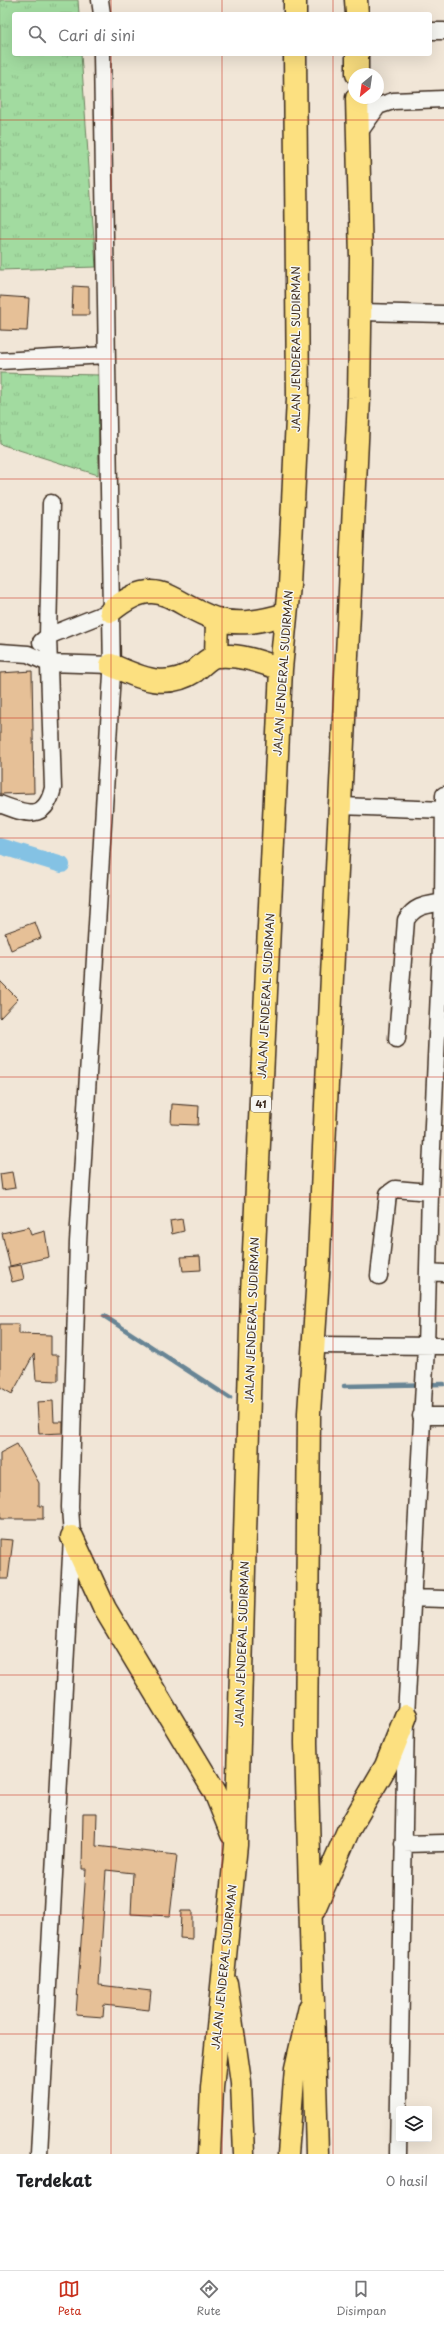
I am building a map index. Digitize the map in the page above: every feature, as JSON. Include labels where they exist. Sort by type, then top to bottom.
[{"type":"highway","points":[[295,0],[295,12]]},
{"type":"highway","name":"JALAN JENDERAL SUDIRMAN","points":[[209,2154],[212,2088],[236,1845],[252,1293],[281,669],[286,614],[298,369],[295,56]]},
{"type":"highway","points":[[357,56],[357,68]]},
{"type":"highway","points":[[316,2154],[306,1735],[309,1413],[314,1345],[341,806],[359,406],[361,312],[357,104]]},
{"type":"highway","points":[[111,611],[131,596],[140,592],[151,592],[169,596],[217,619],[249,622],[286,614]]},
{"type":"highway","points":[[216,656],[217,619]]},
{"type":"highway","points":[[111,665],[142,678],[159,682],[182,678],[216,656],[238,656],[281,669]]},
{"type":"highway","points":[[72,1537],[105,1609],[215,1792],[236,1845]]},
{"type":"highway","points":[[311,1917],[348,1831],[386,1766],[406,1716]]},
{"type":"main road","points":[[224,1964],[241,2082],[244,2154]]},
{"type":"main road","points":[[288,2154],[295,2068],[313,1991]]},
{"type":"street","points":[[100,0],[102,12]]},
{"type":"street","points":[[432,31],[444,31]]},
{"type":"street","points":[[39,2154],[72,1537],[70,1507],[78,1242],[111,665],[102,56]]},
{"type":"street","points":[[358,134],[378,106],[393,101],[444,99]]},
{"type":"street","points":[[361,312],[444,314]]},
{"type":"street","points":[[0,361],[106,356]]},
{"type":"street","points":[[0,804],[23,812],[35,812],[45,808],[50,800],[53,788],[48,663],[51,503]]},
{"type":"street","points":[[28,654],[48,636],[111,611]]},
{"type":"street","points":[[0,652],[28,654],[48,663],[111,665]]},
{"type":"street","points":[[341,806],[444,805],[444,902],[430,1192],[426,1347],[421,1416],[406,1716],[398,2154]]},
{"type":"street","points":[[398,1039],[406,920],[412,910],[420,906],[444,902]]},
{"type":"street","points":[[379,1276],[388,1194],[395,1189],[430,1192]]},
{"type":"street","points":[[428,1272],[444,1273]]},
{"type":"street","points":[[314,1345],[444,1346]]},
{"type":"street","points":[[421,1416],[444,1416]]},
{"type":"street","points":[[412,1598],[444,1599]]},
{"type":"street","points":[[403,1844],[444,1843]]},
{"type":"green space","points":[[0,0],[78,0],[79,12],[12,12],[12,56],[81,56],[96,267],[0,270]]},
{"type":"green space","points":[[0,373],[100,375],[98,475],[0,444]]},
{"type":"building","points":[[73,286],[89,287],[89,315],[72,315]]},
{"type":"building","points":[[0,296],[29,298],[27,331],[0,330]]},
{"type":"building","points":[[32,671],[34,793],[0,794],[0,673]]},
{"type":"building","points":[[35,922],[41,938],[11,950],[5,933]]},
{"type":"building","points":[[0,981],[18,999],[0,1018]]},
{"type":"building","points":[[172,1104],[199,1106],[198,1125],[171,1124]]},
{"type":"building","points":[[12,1172],[15,1188],[2,1190],[0,1174]]},
{"type":"building","points":[[182,1219],[184,1231],[172,1234],[170,1221]]},
{"type":"building","points":[[29,1227],[31,1235],[45,1231],[49,1257],[10,1266],[2,1233]]},
{"type":"building","points":[[200,1256],[201,1270],[183,1271],[181,1257]]},
{"type":"building","points":[[21,1265],[24,1279],[12,1282],[8,1267]]},
{"type":"building","points":[[0,1324],[19,1324],[19,1334],[51,1335],[51,1355],[58,1355],[58,1381],[36,1380],[34,1354],[12,1394],[0,1387]]},
{"type":"building","points":[[53,1401],[54,1422],[63,1422],[63,1433],[39,1434],[37,1402]]},
{"type":"building","points":[[17,1444],[39,1483],[39,1506],[43,1506],[43,1519],[0,1519],[0,1453]]},
{"type":"building","points":[[0,1539],[13,1540],[8,1579],[0,1579]]},
{"type":"building","points":[[83,1813],[97,1813],[96,1846],[177,1855],[170,1916],[131,1914],[133,1873],[106,1870],[99,1985],[151,1991],[149,2010],[104,2005],[103,2017],[76,2015],[86,1869],[82,1869]]},
{"type":"building","points":[[181,1911],[192,1911],[192,1939],[180,1938]]},
{"type":"waterway","points":[[0,846],[62,865]]},
{"type":"waterway","points":[[104,1316],[230,1398]]},
{"type":"waterway","points":[[344,1386],[444,1384]]}]
